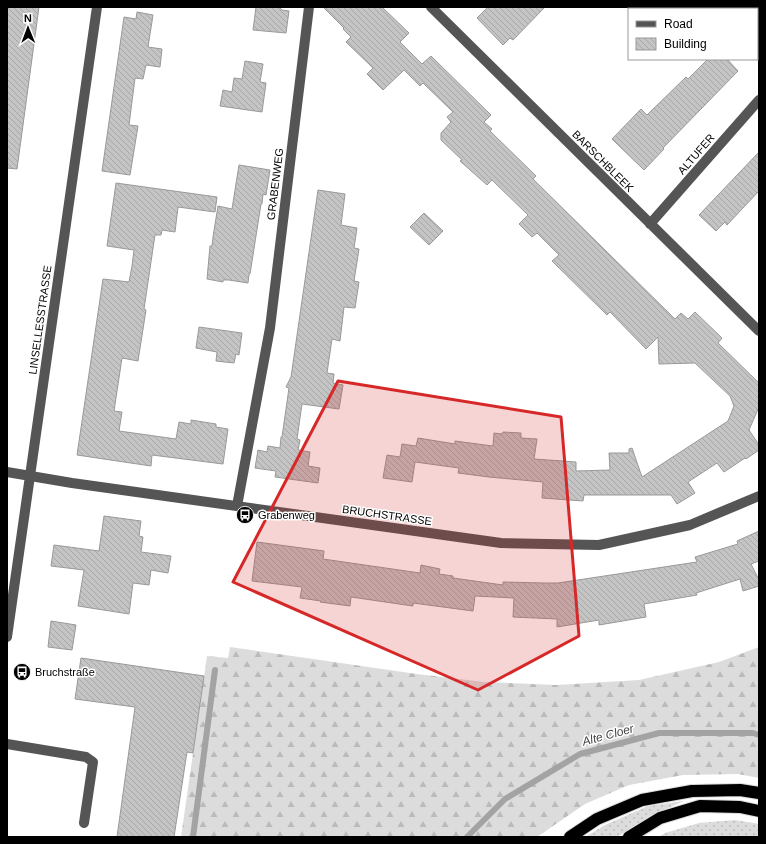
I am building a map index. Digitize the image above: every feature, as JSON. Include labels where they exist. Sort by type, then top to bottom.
[{"type":"highway","points":[[570,837],[597,819],[642,800],[692,791],[740,790],[759,793]]},
{"type":"highway","points":[[629,837],[660,818],[700,806],[740,807],[759,811]]},
{"type":"street","name":"LINSELLESSTRASSE","points":[[7,637],[97,7]]},
{"type":"street","name":"GRABENWEG","points":[[237,506],[270,328],[309,7]]},
{"type":"street","name":"BARSCHBLEEK","points":[[431,7],[759,331]]},
{"type":"street","name":"ALTUFER","points":[[650,224],[759,100]]},
{"type":"street","name":"BRUCHSTRASSE","points":[[7,472],[72,483],[502,543],[598,545],[690,525],[759,496]]},
{"type":"street","points":[[7,744],[86,757],[93,762],[84,823]]},
{"type":"highlighted area","points":[[338,381],[561,417],[579,636],[478,690],[233,582]]},
{"type":"green space","points":[[230,647],[417,674],[484,682],[557,685],[639,680],[719,662],[759,647],[759,778],[738,774],[683,775],[629,785],[585,804],[537,837],[181,837],[207,656],[228,658]]},
{"type":"green space","points":[[684,801],[650,816],[617,837],[585,837],[605,825],[648,806]]},
{"type":"green space","points":[[735,820],[759,824],[759,837],[659,837],[665,833],[699,823]]},
{"type":"building","points":[[7,7],[39,7],[17,169],[7,168]]},
{"type":"building","points":[[256,7],[279,7],[282,10],[289,11],[286,33],[253,30]]},
{"type":"building","points":[[323,7],[382,7],[409,33],[400,42],[422,64],[431,56],[491,115],[484,122],[492,129],[490,131],[536,176],[533,179],[675,319],[681,313],[688,319],[695,312],[722,338],[718,343],[759,383],[759,407],[749,430],[759,445],[759,450],[724,472],[717,463],[688,482],[695,493],[677,504],[671,495],[584,495],[583,501],[542,498],[543,482],[458,473],[459,468],[415,462],[412,482],[383,478],[387,455],[400,457],[402,444],[416,446],[418,438],[455,444],[455,441],[493,446],[494,433],[502,434],[503,432],[521,433],[521,438],[537,439],[534,459],[576,462],[576,471],[610,470],[609,453],[629,453],[629,449],[632,448],[642,477],[728,421],[734,406],[730,396],[695,363],[659,364],[658,337],[646,349],[610,312],[607,315],[552,261],[559,255],[537,233],[532,237],[519,224],[528,215],[492,180],[487,185],[460,161],[462,160],[441,140],[441,133],[451,122],[447,117],[453,112],[423,83],[420,86],[404,70],[383,90],[367,74],[373,68],[346,42],[351,37]]},
{"type":"building","points":[[488,7],[545,7],[513,40],[510,38],[503,45],[477,18]]},
{"type":"building","points":[[137,12],[153,15],[148,47],[162,49],[160,67],[146,65],[143,79],[135,78],[129,125],[138,126],[130,175],[102,171],[124,17],[136,19]]},
{"type":"building","points":[[707,60],[728,60],[738,71],[663,148],[664,149],[644,170],[612,139],[641,109],[647,115],[686,77],[688,79]]},
{"type":"building","points":[[245,61],[263,64],[260,82],[266,83],[262,112],[220,106],[223,90],[232,92],[234,78],[242,79]]},
{"type":"building","points":[[759,152],[759,191],[727,225],[725,222],[716,231],[699,215]]},
{"type":"building","points":[[239,165],[270,170],[266,195],[263,194],[261,204],[248,283],[229,280],[223,280],[223,282],[207,279],[210,246],[212,246],[218,206],[232,209]]},
{"type":"building","points":[[116,183],[217,197],[215,212],[178,207],[175,232],[162,230],[161,235],[155,235],[138,361],[122,358],[114,411],[122,412],[119,431],[176,439],[179,422],[191,424],[191,420],[216,424],[216,427],[228,429],[223,464],[152,455],[151,466],[77,455],[103,279],[129,282],[132,266],[134,250],[107,246]]},
{"type":"building","points":[[318,190],[345,194],[341,225],[357,228],[354,248],[359,249],[354,281],[359,282],[355,308],[344,307],[340,341],[332,339],[327,373],[334,374],[333,383],[343,385],[339,409],[302,404],[297,439],[300,440],[298,450],[310,452],[308,466],[320,468],[318,483],[275,477],[276,471],[255,468],[258,450],[267,452],[268,446],[280,448],[289,388],[286,387],[291,377]]},
{"type":"building","points":[[424,213],[443,231],[429,245],[410,227]]},
{"type":"building","points":[[199,327],[242,333],[239,355],[236,354],[234,363],[216,361],[217,352],[196,348]]},
{"type":"building","points":[[104,516],[141,521],[139,536],[143,537],[141,552],[171,556],[168,573],[151,570],[149,585],[133,583],[129,614],[78,606],[84,570],[51,566],[54,545],[99,551]]},
{"type":"building","points":[[759,531],[759,561],[751,564],[759,580],[759,586],[743,591],[740,579],[696,593],[697,595],[644,604],[646,617],[599,625],[599,620],[557,627],[557,619],[513,617],[514,598],[475,596],[473,611],[413,603],[413,606],[351,597],[350,606],[300,598],[302,587],[252,581],[257,542],[324,551],[323,559],[420,573],[421,565],[440,569],[439,574],[453,576],[453,578],[503,585],[503,582],[558,583],[697,562],[695,557],[738,544],[737,541]]},
{"type":"building","points":[[51,621],[76,625],[72,650],[48,647]]},
{"type":"building","points":[[81,658],[204,676],[193,753],[187,752],[174,837],[117,837],[135,707],[75,699]]},
{"type":"waterway","points":[[193,837],[215,670]]},
{"type":"waterway","name":"Alte Cloer","points":[[467,837],[505,799],[580,754],[659,733],[753,733],[759,735]]},
{"type":"place","name":"Grabenweg","points":[[245,515]]},
{"type":"place","name":"Bruchstraße","points":[[22,672]]}]
